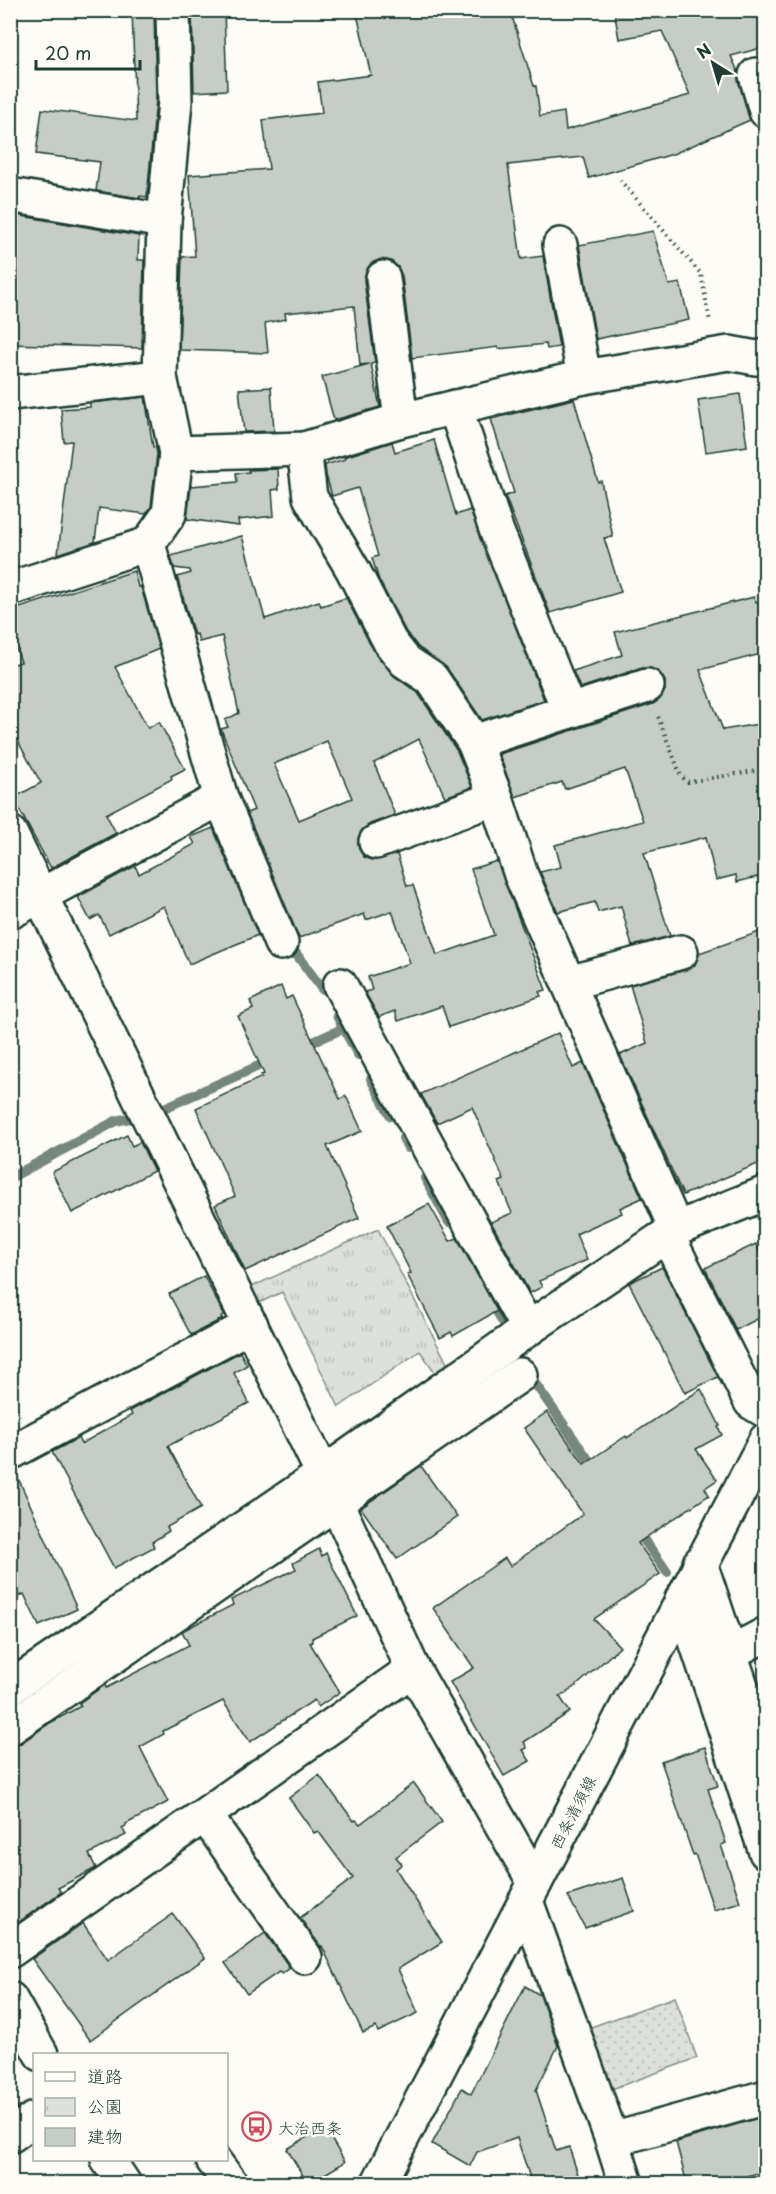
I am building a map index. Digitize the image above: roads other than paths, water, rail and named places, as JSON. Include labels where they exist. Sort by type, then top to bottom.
[{"type":"street","points":[[10,589],[148,544],[169,514],[176,453],[160,377],[164,221],[175,101],[173,10]]},
{"type":"street","points":[[756,75],[765,111]]},
{"type":"street","points":[[10,195],[164,221]]},
{"type":"street","points":[[560,245],[584,377]]},
{"type":"street","points":[[383,278],[401,420]]},
{"type":"street","points":[[176,453],[304,448],[401,420],[584,377],[729,353],[756,358],[765,356]]},
{"type":"street","points":[[10,393],[160,377]]},
{"type":"street","points":[[455,407],[497,532],[569,711]]},
{"type":"street","points":[[304,448],[310,496],[353,570],[390,642],[405,661],[432,679],[474,742],[496,798],[521,875],[569,983],[672,1232],[751,1402],[765,1411]]},
{"type":"street","points":[[148,544],[221,798],[281,943]]},
{"type":"street","points":[[474,742],[647,686]]},
{"type":"street","points":[[10,912],[221,798]]},
{"type":"street","points":[[376,842],[496,798]]},
{"type":"street","points":[[10,833],[330,1488],[413,1669],[531,1892],[626,2184]]},
{"type":"street","points":[[569,983],[681,952]]},
{"type":"street","points":[[340,985],[528,1329]]},
{"type":"street","points":[[330,1488],[475,1367],[528,1329],[672,1232],[765,1193]]},
{"type":"street","points":[[10,1453],[251,1325]]},
{"type":"street","points":[[475,1367],[493,1394]]},
{"type":"street","points":[[10,1728],[214,1568],[330,1488],[493,1394],[520,1375]]},
{"type":"street","name":"西条清須線","points":[[378,2184],[765,1440]]},
{"type":"street","points":[[700,1563],[765,1761]]},
{"type":"street","points":[[10,1689],[214,1568]]},
{"type":"street","points":[[682,1599],[765,1851]]},
{"type":"street","points":[[730,1653],[765,1634]]},
{"type":"street","points":[[10,1951],[413,1669]]},
{"type":"street","points":[[205,1815],[305,1956]]},
{"type":"street","points":[[10,1999],[40,2053]]},
{"type":"street","points":[[612,2140],[765,2097]]},
{"type":"street","points":[[10,2136],[33,2120]]},
{"type":"street","points":[[109,2161],[124,2184]]},
{"type":"street","points":[[214,2161],[231,2184]]},
{"type":"waterway","points":[[286,940],[322,989]]},
{"type":"waterway","points":[[337,1016],[358,1055]]},
{"type":"waterway","points":[[300,1048],[344,1028]]},
{"type":"waterway","points":[[162,1109],[272,1060]]},
{"type":"waterway","points":[[371,1079],[391,1116]]},
{"type":"waterway","points":[[10,1178],[116,1121],[130,1118]]},
{"type":"waterway","points":[[403,1138],[408,1148]]},
{"type":"waterway","points":[[425,1178],[449,1222]]},
{"type":"waterway","points":[[461,1244],[475,1270]]},
{"type":"waterway","points":[[491,1300],[502,1321]]},
{"type":"waterway","points":[[527,1372],[597,1472]]},
{"type":"waterway","points":[[635,1527],[667,1572]]},
{"type":"place","name":"大治西条","points":[[257,2127]]}]
